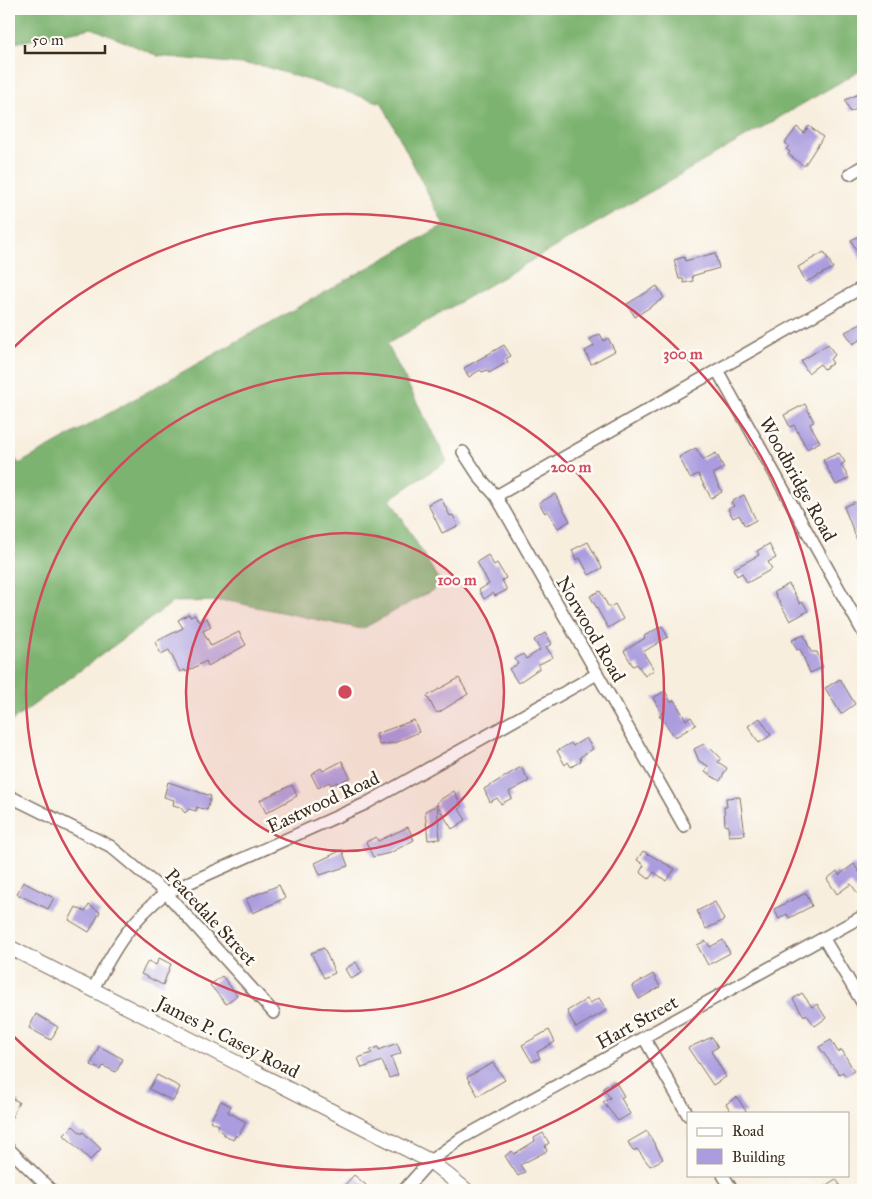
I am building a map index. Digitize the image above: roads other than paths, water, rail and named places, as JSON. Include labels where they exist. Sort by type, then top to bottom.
[{"type":"main road","name":"James P. Casey Road","points":[[9,947],[430,1161]]},
{"type":"main road","points":[[430,1161],[466,1190]]},
{"type":"street","points":[[850,174],[863,166]]},
{"type":"street","points":[[496,496],[863,287]]},
{"type":"street","name":"Woodbridge Road","points":[[716,370],[863,632]]},
{"type":"street","name":"Norwood Road","points":[[463,452],[480,478],[496,496],[684,826]]},
{"type":"street","name":"Eastwood Road","points":[[93,989],[117,943],[147,907],[166,893],[365,804],[597,674]]},
{"type":"street","name":"Peacedale Street","points":[[9,796],[110,846],[166,893],[274,1013]]},
{"type":"street","name":"Hart Street","points":[[404,1190],[430,1161],[462,1138],[863,916]]},
{"type":"street","points":[[824,939],[863,1004]]},
{"type":"street","points":[[644,1038],[687,1113]]},
{"type":"street","points":[[9,1149],[51,1190]]},
{"type":"street","points":[[724,1176],[732,1190]]}]
